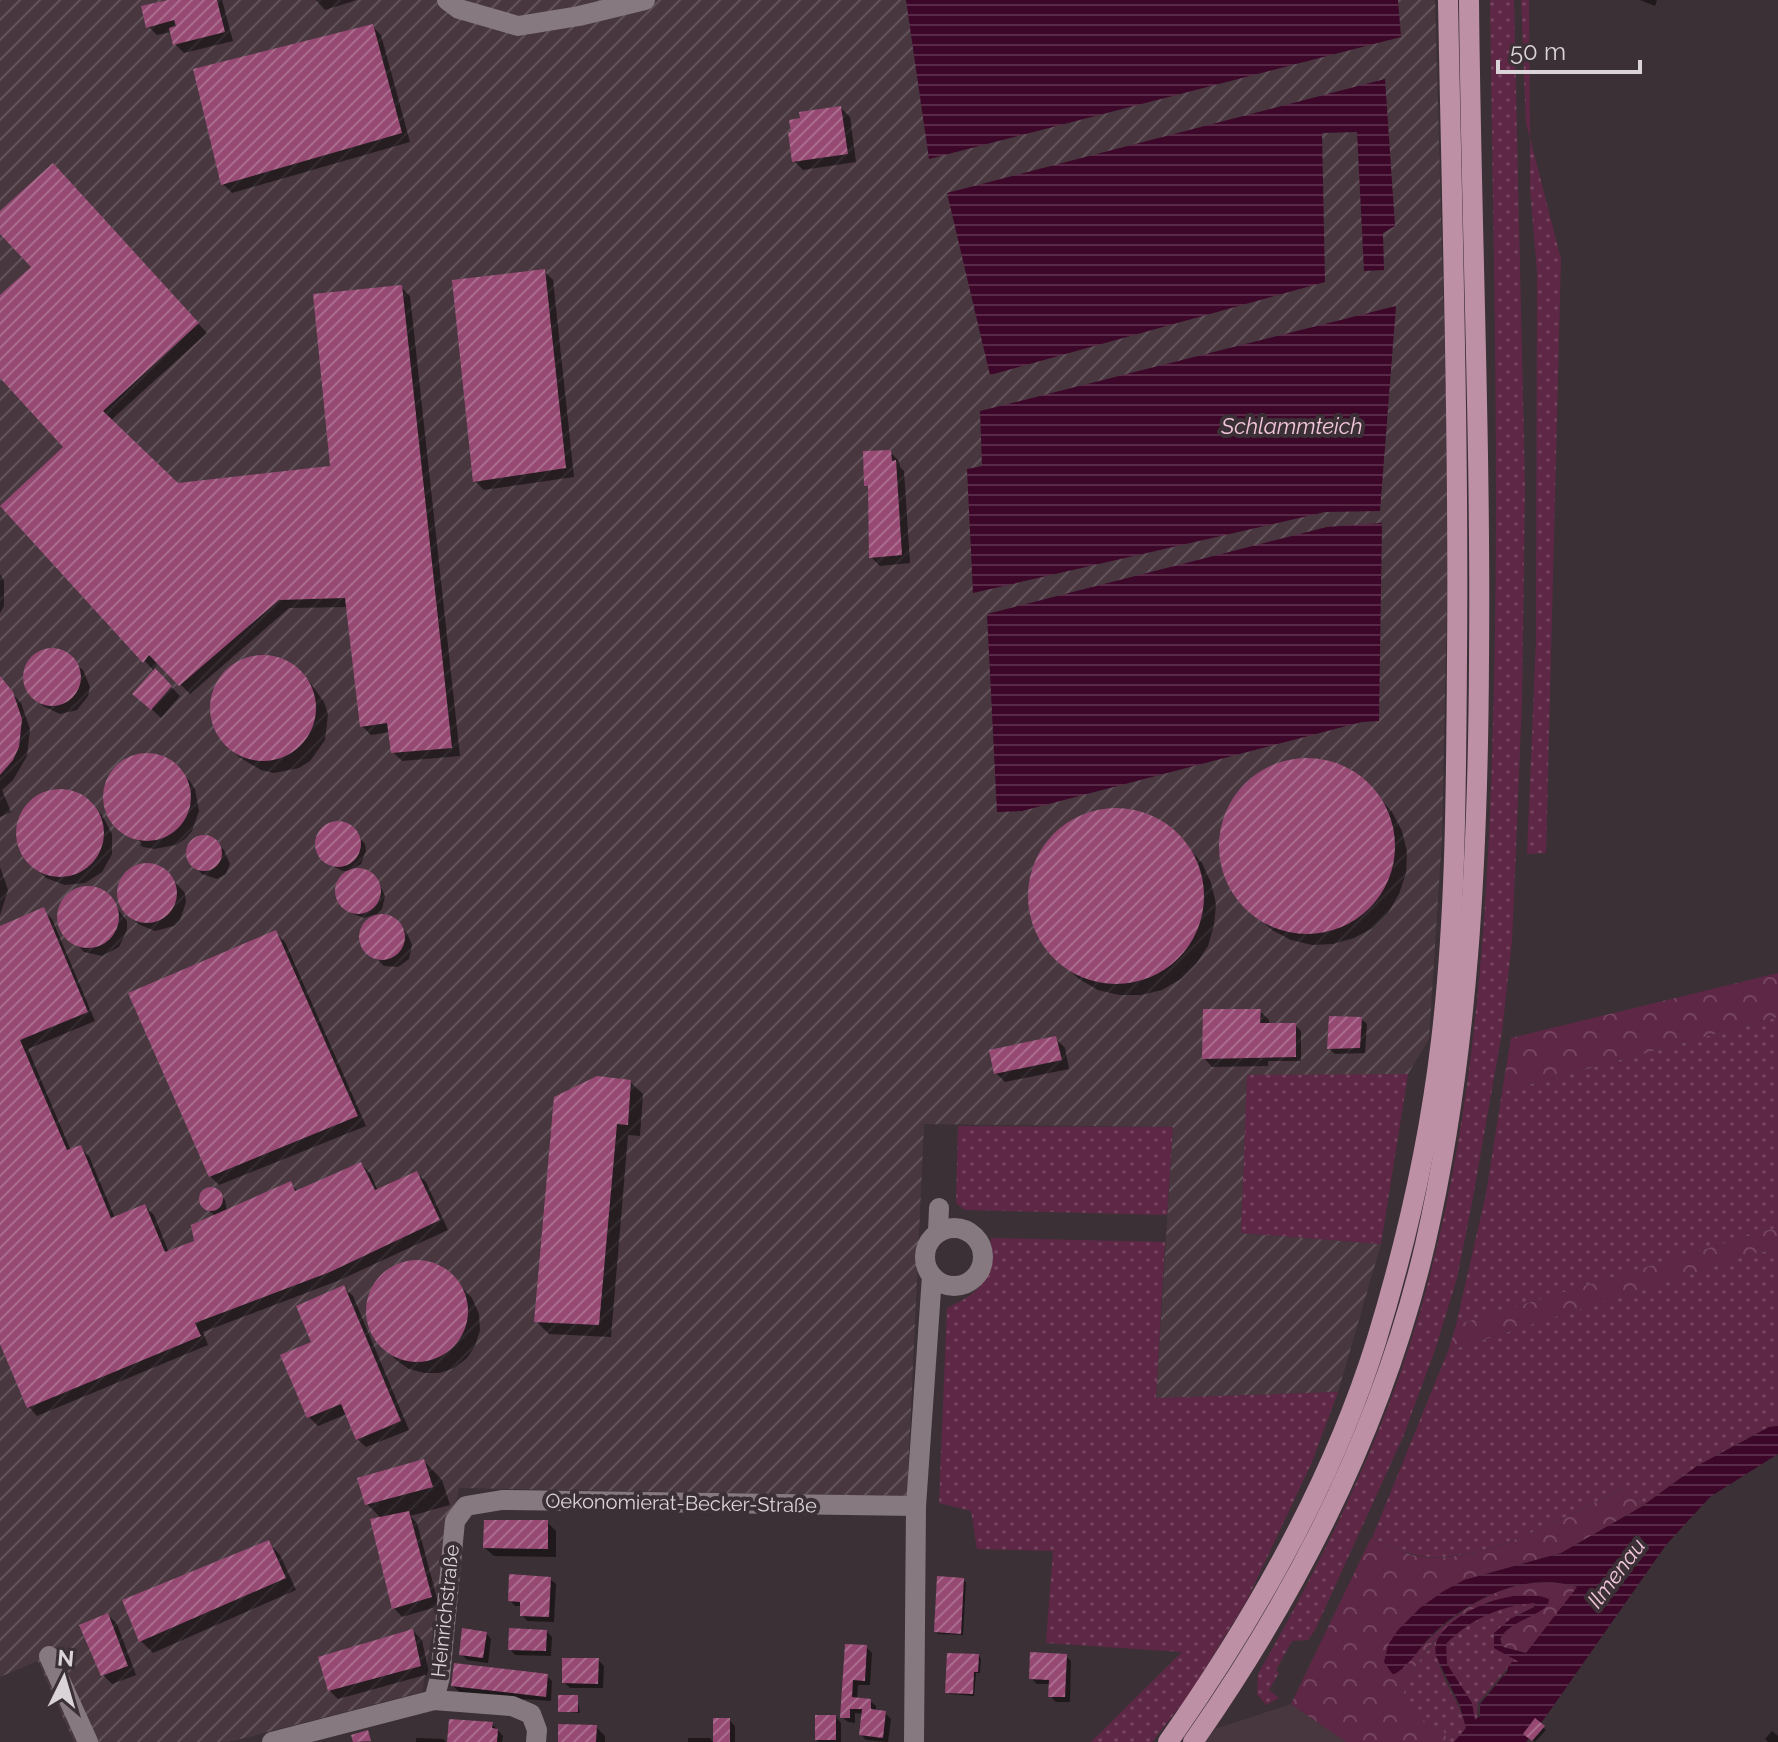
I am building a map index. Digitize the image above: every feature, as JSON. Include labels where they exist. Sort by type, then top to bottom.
[{"type":"main road","points":[[1168,1742],[1252,1616],[1306,1512],[1343,1429],[1375,1345],[1403,1245],[1428,1132],[1441,1040],[1449,949],[1455,792],[1458,508],[1448,0]]},
{"type":"main road","points":[[1193,1742],[1269,1626],[1327,1519],[1363,1435],[1394,1352],[1424,1249],[1448,1135],[1461,1042],[1478,794],[1480,506],[1469,0]]},
{"type":"street","points":[[447,0],[459,9],[518,26],[579,16],[645,0]]},
{"type":"street","points":[[938,1232],[957,1228],[973,1235],[982,1249],[982,1267],[970,1282],[947,1286],[932,1276],[925,1263],[928,1244],[938,1232],[939,1208]]},
{"type":"street","points":[[914,1742],[916,1506],[932,1276]]},
{"type":"street","name":"Oekonomierat-Becker-Straße","points":[[455,1521],[466,1506],[502,1500],[916,1506]]},
{"type":"street","name":"Heinrichstraße","points":[[434,1700],[440,1677],[455,1521]]},
{"type":"street","points":[[49,1656],[88,1742]]},
{"type":"street","name":"Heinrichstraße","points":[[285,1740],[434,1700],[512,1706],[531,1714],[537,1730],[536,1742]]},
{"type":"shaded area","points":[[0,0],[1435,0],[1449,508],[1442,837],[1429,1039],[1408,1074],[1247,1076],[1241,1233],[1381,1244],[1338,1392],[1156,1398],[1173,1127],[924,1124],[907,1496],[459,1488],[422,1692],[229,1742],[74,1742],[38,1661],[0,1677]]},
{"type":"shaded area","points":[[1291,1704],[1346,1742],[1205,1742],[1215,1729]]},
{"type":"green space","points":[[1490,0],[1514,0],[1525,487],[1522,701],[1515,873],[1512,941],[1502,1032],[1457,1278],[1436,1347],[1403,1437],[1315,1630],[1308,1640],[1292,1641],[1269,1690],[1279,1698],[1266,1705],[1257,1694],[1258,1674],[1310,1579],[1357,1482],[1414,1331],[1445,1211],[1469,1073],[1488,864],[1495,634]]},
{"type":"green space","points":[[1521,0],[1529,0],[1530,138],[1526,124]]},
{"type":"green space","points":[[1530,138],[1561,259],[1546,853],[1527,854],[1536,640],[1537,272],[1530,189]]},
{"type":"green space","points":[[1778,973],[1778,1017],[1502,1092],[1511,1038]]},
{"type":"green space","points":[[1778,1017],[1778,1227],[1456,1325],[1486,1194],[1502,1092]]},
{"type":"green space","points":[[1408,1074],[1381,1244],[1241,1233],[1247,1075]]},
{"type":"green space","points":[[958,1126],[1173,1127],[1167,1215],[965,1210],[956,1203]]},
{"type":"green space","points":[[1778,1227],[1778,1249],[1756,1253],[1448,1351],[1456,1325]]},
{"type":"green space","points":[[991,1238],[1165,1242],[1156,1398],[1338,1392],[1312,1462],[1247,1600],[1189,1695],[1152,1742],[1091,1742],[1182,1652],[1046,1643],[1053,1551],[977,1549],[971,1511],[939,1503],[947,1308],[978,1289],[986,1274]]},
{"type":"green space","points":[[1778,1249],[1778,1426],[1769,1427],[1697,1466],[1641,1507],[1622,1489],[1519,1538],[1463,1555],[1437,1557],[1412,1554],[1372,1538],[1448,1351],[1756,1253]]},
{"type":"green space","points":[[1623,1489],[1641,1507],[1561,1553],[1464,1580],[1417,1652],[1450,1621],[1489,1596],[1532,1583],[1578,1587],[1526,1653],[1503,1647],[1500,1639],[1511,1627],[1536,1613],[1548,1599],[1490,1601],[1453,1622],[1434,1641],[1411,1672],[1401,1701],[1414,1716],[1443,1730],[1448,1742],[1346,1742],[1291,1704],[1371,1538],[1412,1555],[1437,1558],[1463,1555],[1519,1538]]},
{"type":"green space","points":[[1535,1602],[1534,1607],[1510,1619],[1495,1648],[1519,1661],[1512,1663],[1478,1703],[1477,1719],[1474,1720],[1468,1700],[1448,1665],[1445,1645],[1465,1627],[1486,1615]]},
{"type":"green space","points":[[1439,1636],[1437,1648],[1441,1671],[1466,1728],[1454,1742],[1448,1742],[1443,1730],[1414,1716],[1401,1701],[1411,1672]]},
{"type":"water","points":[[906,0],[1398,0],[1401,37],[929,159]]},
{"type":"water","points":[[1385,79],[1395,226],[1383,233],[1384,270],[1364,271],[1357,132],[1322,133],[1325,282],[990,375],[947,193]]},
{"type":"water","name":"Schlammteich","points":[[1396,306],[1380,511],[1325,512],[973,593],[967,469],[982,466],[980,411]]},
{"type":"water","points":[[1382,523],[1379,721],[1362,722],[1022,811],[997,812],[987,614],[1327,527]]},
{"type":"water","name":"Ilmenau","points":[[1778,1426],[1778,1454],[1710,1497],[1666,1545],[1541,1723],[1535,1719],[1523,1733],[1529,1739],[1526,1742],[1454,1742],[1466,1728],[1460,1706],[1436,1656],[1437,1641],[1447,1627],[1473,1609],[1505,1597],[1536,1595],[1549,1599],[1548,1605],[1510,1628],[1500,1639],[1503,1647],[1526,1653],[1577,1587],[1537,1582],[1498,1592],[1446,1623],[1399,1672],[1393,1675],[1384,1662],[1388,1645],[1398,1630],[1442,1592],[1464,1580],[1561,1553],[1641,1507],[1697,1466],[1769,1427]],"holes":[[[1535,1603],[1534,1607],[1510,1619],[1494,1633],[1494,1648],[1519,1662],[1512,1662],[1507,1668],[1480,1704],[1480,1716],[1475,1720],[1472,1703],[1447,1664],[1446,1644],[1465,1627],[1486,1615]]]},
{"type":"building","points":[[168,0],[217,0],[225,32],[173,45],[169,28],[176,26],[174,20],[146,28],[141,6]]},
{"type":"building","points":[[373,24],[402,133],[221,185],[193,69]]},
{"type":"building","points":[[841,106],[848,154],[792,162],[789,120],[800,118],[799,112]]},
{"type":"building","points":[[53,163],[199,323],[103,411],[178,483],[330,466],[313,294],[402,285],[452,748],[391,753],[387,723],[360,727],[345,598],[279,600],[179,686],[149,655],[143,663],[0,506],[63,447],[0,378],[0,295],[31,267],[0,234],[0,211]]},
{"type":"building","points":[[545,269],[566,468],[473,482],[452,280]]},
{"type":"building","points":[[891,450],[892,461],[896,460],[902,555],[869,558],[868,486],[864,486],[863,451]]},
{"type":"building","points":[[52,648],[73,656],[81,677],[73,698],[52,706],[31,698],[23,677],[31,656]]},
{"type":"building","points":[[263,655],[283,659],[301,670],[312,688],[316,708],[312,728],[301,746],[283,757],[263,761],[243,757],[225,746],[214,728],[210,708],[214,688],[225,670],[243,659]]},
{"type":"building","points":[[155,668],[172,686],[151,710],[132,694]]},
{"type":"building","points":[[0,676],[13,692],[22,719],[19,747],[0,775]]},
{"type":"building","points":[[147,753],[164,756],[178,766],[188,780],[191,797],[188,814],[178,828],[164,838],[147,841],[130,838],[116,828],[106,814],[103,797],[106,780],[116,766],[130,756]]},
{"type":"building","points":[[1307,758],[1341,765],[1369,784],[1388,812],[1395,846],[1388,880],[1369,908],[1341,927],[1307,934],[1273,927],[1245,908],[1226,880],[1219,846],[1226,812],[1245,784],[1273,765]]},
{"type":"building","points":[[60,789],[85,796],[97,808],[104,833],[97,858],[85,870],[60,877],[35,870],[23,858],[16,833],[23,808],[35,796]]},
{"type":"building","points":[[1116,808],[1150,815],[1178,834],[1197,862],[1204,896],[1197,930],[1178,958],[1150,977],[1116,984],[1082,977],[1054,958],[1035,930],[1028,896],[1035,862],[1054,834],[1082,815]]},
{"type":"building","points":[[338,821],[354,828],[361,844],[354,860],[338,867],[322,860],[315,844],[322,828]]},
{"type":"building","points":[[204,835],[217,840],[222,853],[217,866],[204,871],[191,866],[186,853],[191,840]]},
{"type":"building","points":[[147,863],[169,871],[177,893],[169,915],[147,923],[125,915],[117,893],[125,871]]},
{"type":"building","points":[[358,868],[374,875],[381,891],[374,907],[358,914],[342,907],[335,891],[342,875]]},
{"type":"building","points":[[88,886],[110,895],[119,917],[110,939],[88,948],[66,939],[57,917],[66,895]]},
{"type":"building","points":[[44,907],[88,1012],[20,1040],[67,1150],[81,1145],[111,1218],[145,1204],[165,1252],[194,1241],[191,1225],[291,1181],[295,1191],[361,1162],[375,1190],[417,1171],[440,1220],[330,1272],[195,1323],[201,1336],[27,1408],[0,1344],[0,926]]},
{"type":"building","points":[[382,914],[398,921],[405,937],[398,953],[382,960],[366,953],[359,937],[366,921]]},
{"type":"building","points":[[276,930],[358,1116],[209,1177],[128,993]]},
{"type":"building","points":[[1203,1009],[1261,1009],[1260,1023],[1296,1023],[1296,1057],[1202,1059]]},
{"type":"building","points":[[1329,1016],[1362,1017],[1360,1048],[1327,1049]]},
{"type":"building","points":[[1056,1036],[1062,1060],[994,1074],[989,1050]]},
{"type":"building","points":[[597,1076],[631,1080],[628,1125],[617,1124],[599,1325],[534,1322],[554,1097]]},
{"type":"building","points":[[211,1187],[222,1194],[223,1199],[216,1210],[211,1211],[200,1204],[199,1199],[206,1188]]},
{"type":"building","points":[[417,1260],[436,1264],[453,1275],[464,1292],[468,1311],[464,1330],[453,1347],[436,1358],[417,1362],[398,1358],[381,1347],[370,1330],[366,1311],[370,1292],[381,1275],[398,1264]]},
{"type":"building","points":[[344,1285],[401,1421],[356,1440],[341,1404],[307,1418],[280,1355],[311,1342],[296,1306]]},
{"type":"building","points":[[424,1459],[433,1487],[365,1505],[357,1478]]},
{"type":"building","points":[[409,1511],[432,1597],[392,1609],[370,1519]]},
{"type":"building","points":[[484,1520],[548,1520],[548,1549],[483,1548]]},
{"type":"building","points":[[269,1540],[286,1578],[139,1642],[122,1600]]},
{"type":"building","points":[[509,1574],[551,1577],[549,1617],[520,1616],[520,1602],[508,1601]]},
{"type":"building","points":[[937,1576],[964,1578],[961,1634],[934,1632]]},
{"type":"building","points":[[108,1613],[128,1666],[101,1676],[79,1625]]},
{"type":"building","points":[[462,1628],[487,1632],[483,1658],[459,1655]]},
{"type":"building","points":[[509,1628],[547,1630],[546,1651],[508,1650]]},
{"type":"building","points":[[413,1629],[421,1666],[328,1691],[318,1657]]},
{"type":"building","points":[[845,1644],[867,1645],[865,1681],[853,1680],[852,1697],[871,1699],[871,1709],[886,1711],[883,1738],[859,1735],[862,1709],[850,1709],[850,1718],[840,1718]]},
{"type":"building","points":[[1030,1652],[1067,1654],[1065,1697],[1048,1697],[1049,1680],[1029,1679]]},
{"type":"building","points":[[947,1653],[979,1654],[973,1694],[945,1693]]},
{"type":"building","points":[[562,1658],[599,1658],[598,1684],[562,1683]]},
{"type":"building","points":[[454,1663],[548,1674],[546,1697],[451,1686]]},
{"type":"building","points":[[558,1695],[578,1695],[578,1712],[558,1712]]},
{"type":"building","points":[[815,1715],[836,1715],[836,1740],[815,1740]]},
{"type":"building","points":[[713,1718],[730,1718],[730,1742],[713,1742]]},
{"type":"building","points":[[1535,1718],[1545,1726],[1532,1741],[1523,1734]]},
{"type":"building","points":[[449,1719],[493,1722],[492,1728],[498,1729],[497,1742],[447,1742]]},
{"type":"building","points":[[558,1724],[597,1725],[596,1742],[558,1742]]},
{"type":"building","points":[[368,1730],[371,1741],[353,1742],[351,1735]]}]
